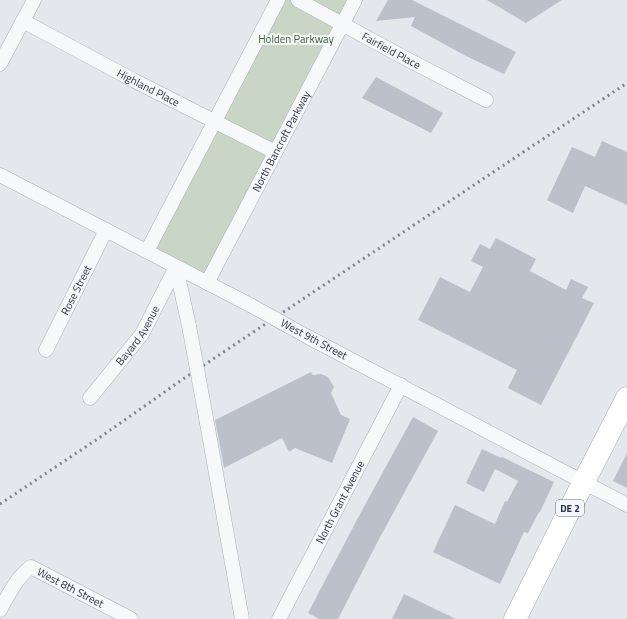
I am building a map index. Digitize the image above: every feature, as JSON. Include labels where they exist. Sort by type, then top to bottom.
[{"type":"main road","name":"DE 2","points":[[515,619],[583,482],[627,398]]},
{"type":"street","points":[[0,64],[34,0]]},
{"type":"street","points":[[147,252],[278,0]]},
{"type":"street","name":"Fairfield Place","points":[[298,0],[342,25],[486,100]]},
{"type":"street","name":"North Bancroft Parkway","points":[[207,283],[355,0]]},
{"type":"street","name":"Highland Place","points":[[23,21],[133,80],[275,152]]},
{"type":"street","name":"West 9th Street","points":[[0,175],[252,306],[627,505]]},
{"type":"street","name":"Rose Street","points":[[46,350],[106,230]]},
{"type":"street","points":[[176,267],[189,326],[242,619]]},
{"type":"street","name":"Bayard Avenue","points":[[90,398],[142,334],[176,267]]},
{"type":"street","name":"North Grant Avenue","points":[[279,619],[401,385]]},
{"type":"street","name":"West 8th Street","points":[[0,610],[17,579],[23,572],[31,567],[131,619]]},
{"type":"green space","name":"Holden Parkway","points":[[278,0],[355,0],[207,283],[147,251]]},
{"type":"building","points":[[388,0],[412,0],[516,52],[504,74],[466,56],[411,26],[415,17],[376,21]]},
{"type":"building","points":[[487,0],[562,0],[526,23]]},
{"type":"building","points":[[376,77],[443,113],[431,133],[362,98]]},
{"type":"building","points":[[602,141],[627,152],[627,205],[585,186],[573,213],[547,200],[572,147],[595,157]]},
{"type":"building","points":[[496,238],[536,259],[530,271],[566,290],[571,279],[588,287],[582,298],[594,303],[541,405],[508,388],[517,370],[418,320],[440,277],[470,292],[483,267],[471,261],[480,244],[490,249]]},
{"type":"building","points":[[311,372],[313,375],[321,374],[328,377],[334,387],[331,393],[341,415],[350,419],[332,463],[295,448],[289,452],[282,438],[224,468],[215,420]]},
{"type":"building","points":[[413,417],[438,431],[379,539],[338,619],[319,619],[308,613]]},
{"type":"building","points":[[482,449],[554,482],[528,533],[524,532],[500,584],[433,552],[455,505],[495,524],[505,501],[507,502],[518,481],[495,469],[484,492],[466,483]]},
{"type":"building","points":[[627,453],[627,488],[613,481]]},
{"type":"building","points":[[404,594],[456,619],[392,619]]},
{"type":"railway","points":[[0,504],[99,438],[186,377],[627,83]]}]
